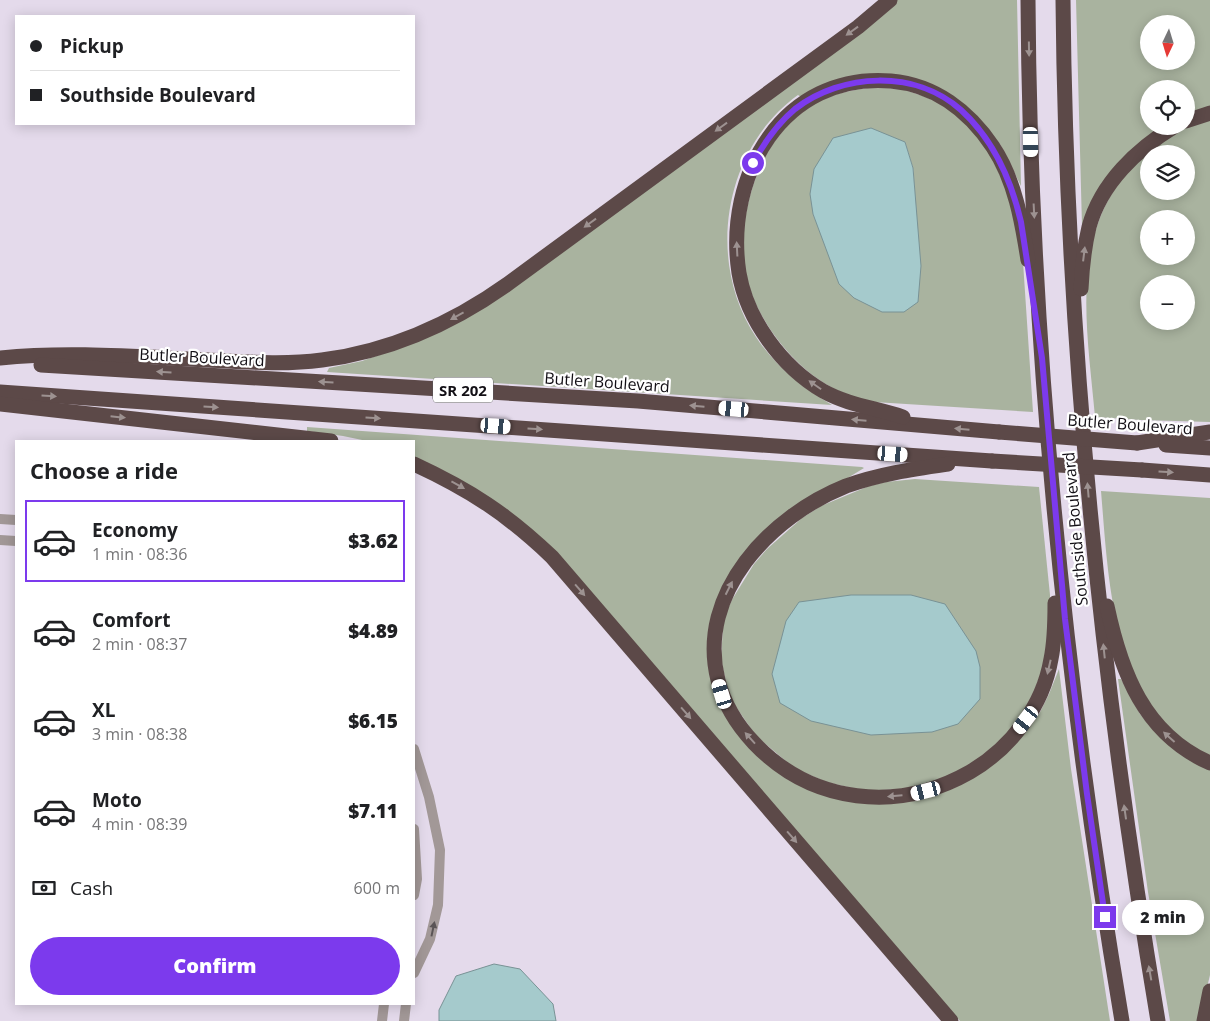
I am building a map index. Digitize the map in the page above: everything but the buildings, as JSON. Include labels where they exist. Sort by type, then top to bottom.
[{"type":"highway","points":[[0,358],[109,356],[244,363],[296,363],[367,352],[421,334],[459,316],[509,283],[858,26],[890,0]]},
{"type":"highway","name":"Southside Boulevard","points":[[1028,0],[1032,180],[1042,358],[1056,531],[1066,629],[1087,794],[1122,1021]]},
{"type":"highway","name":"Southside Boulevard","points":[[1063,0],[1066,133],[1077,355],[1091,531],[1116,752],[1158,1021]]},
{"type":"highway","points":[[925,426],[890,413],[839,399],[806,379],[769,341],[759,326],[745,296],[738,262],[736,228],[748,178],[761,148],[782,122],[793,111],[818,94],[831,88],[856,82],[883,80],[898,82],[924,88],[937,94],[955,105],[973,122],[993,147],[1016,200],[1026,246],[1042,358]]},
{"type":"highway","points":[[1195,118],[1210,113]]},
{"type":"highway","points":[[1077,355],[1085,247],[1090,225],[1098,206],[1119,173],[1131,159],[1161,135]]},
{"type":"highway","name":"Butler Boulevard","points":[[0,362],[638,401],[1210,448]]},
{"type":"highway","name":"SR 202","points":[[0,392],[1210,475]]},
{"type":"highway","points":[[0,404],[322,440]]},
{"type":"highway","points":[[1137,443],[1210,432]]},
{"type":"highway","points":[[992,461],[902,471],[863,480],[844,487],[794,515],[755,550],[734,579],[725,597],[717,622],[714,647],[717,678],[722,694],[737,724],[775,762],[807,782],[832,791],[856,796],[892,797],[926,791],[956,779],[984,763],[1008,742],[1026,720],[1042,691],[1047,676],[1055,626],[1056,531]]},
{"type":"highway","points":[[415,464],[457,485],[500,512],[552,557],[951,1021]]},
{"type":"highway","points":[[1190,474],[1210,481]]},
{"type":"highway","points":[[1091,531],[1110,620],[1130,681],[1159,728],[1185,750],[1210,763]]},
{"type":"highway","points":[[1204,1021],[1210,992]]},
{"type":"street","points":[[0,519],[15,520]]},
{"type":"street","points":[[0,540],[15,541]]},
{"type":"street","points":[[415,752],[429,797],[440,850],[438,905],[430,939],[415,971]]},
{"type":"street","points":[[415,854],[415,886]]},
{"type":"street","points":[[382,1021],[384,1005]]},
{"type":"street","points":[[404,1021],[406,1005]]},
{"type":"shaded area","points":[[896,0],[1017,0],[1021,186],[1000,144],[905,78],[801,97],[798,95],[773,117],[753,144],[739,175],[730,207],[727,241],[731,275],[740,307],[764,348],[790,376],[832,405],[327,372],[329,368],[362,361],[413,343]]},
{"type":"shaded area","points":[[1076,0],[1210,0],[1210,107],[1195,112],[1195,80],[1140,80],[1140,135],[1149,135],[1125,159],[1107,184],[1082,226]]},
{"type":"shaded area","points":[[882,86],[902,89],[923,96],[947,106],[963,118],[990,154],[1010,196],[1023,262],[1033,412],[874,402],[836,390],[811,374],[787,351],[766,323],[751,293],[747,278],[744,250],[747,208],[760,167],[777,138],[801,113],[820,101],[850,91]],"holes":[[[905,142],[913,168],[915,197],[825,244],[813,214]]]},
{"type":"shaded area","points":[[1210,116],[1210,422],[1095,417],[1086,310],[1087,275],[1093,241],[1104,209],[1122,180],[1140,161],[1140,200],[1195,200],[1195,145],[1157,145],[1170,135],[1195,135],[1195,121]]},
{"type":"shaded area","points":[[871,128],[905,142],[913,168],[921,266],[918,302],[904,312],[882,312],[854,298],[839,284],[813,214],[810,194],[814,169],[833,138]]},
{"type":"shaded area","points":[[307,427],[864,468],[823,493],[735,571],[713,676],[771,764],[886,802],[1008,749],[1039,714],[1059,669],[1071,769],[1110,1021],[960,1021],[575,576],[415,460],[415,440],[362,440],[307,431]]},
{"type":"shaded area","points":[[915,479],[1039,487],[1050,595],[1050,621],[1046,659],[1028,708],[1015,727],[971,766],[918,788],[865,791],[826,782],[794,768],[756,736],[734,704],[727,687],[721,659],[723,627],[727,610],[754,564],[767,549],[802,518],[821,506],[869,486]]},
{"type":"shaded area","points":[[1101,491],[1210,498],[1210,756],[1183,741],[1159,718],[1141,690],[1127,659],[1111,592]]},
{"type":"shaded area","points":[[851,595],[911,595],[945,604],[976,651],[980,667],[980,699],[958,724],[932,732],[871,735],[811,721],[780,703],[772,674],[786,621],[799,602]]},
{"type":"shaded area","points":[[1118,679],[1121,679],[1140,714],[1155,732],[1210,769],[1210,975],[1199,1021],[1170,1021],[1148,892]]},
{"type":"shaded area","points":[[494,964],[520,969],[553,1004],[556,1021],[439,1021],[439,1010],[456,976]]},
{"type":"route","points":[[753,163],[761,148],[782,122],[793,111],[818,94],[842,85],[883,80],[924,88],[950,101],[973,122],[993,147],[1001,162],[1016,200],[1021,222],[1042,358],[1065,619],[1105,917]]}]
